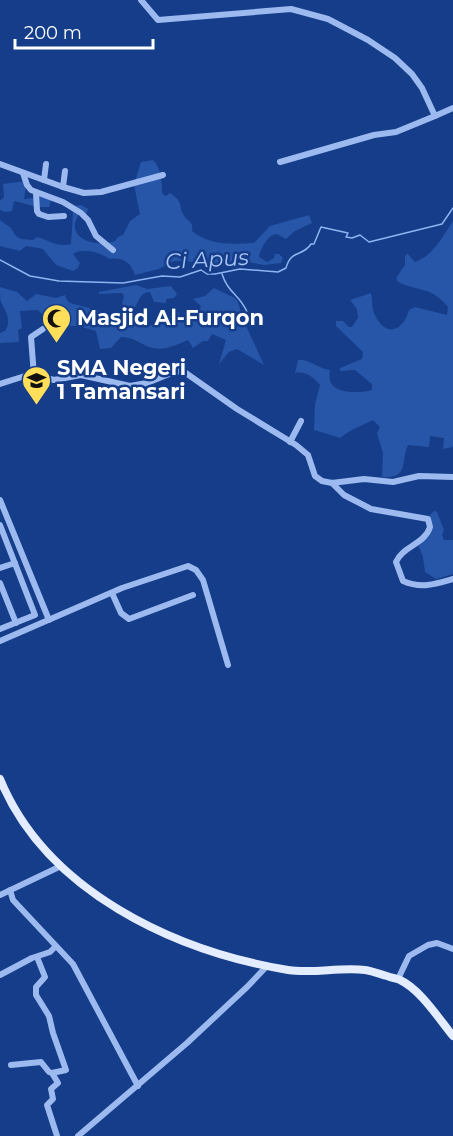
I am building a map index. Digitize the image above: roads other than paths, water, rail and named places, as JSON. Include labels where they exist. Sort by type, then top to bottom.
[{"type":"main road","points":[[0,779],[18,816],[62,866],[87,888],[142,922],[224,955],[267,966],[311,972],[365,970],[398,979],[418,994],[453,1035]]},
{"type":"street","points":[[141,0],[158,20],[291,9],[328,19],[368,40],[395,58],[412,74],[422,88],[435,116]]},
{"type":"street","points":[[280,162],[374,135],[396,132],[453,108]]},
{"type":"street","points":[[0,164],[77,192],[90,193],[163,175]]},
{"type":"street","points":[[44,180],[46,164]]},
{"type":"street","points":[[63,187],[65,171]]},
{"type":"street","points":[[23,173],[28,187],[36,193],[63,202],[81,213],[90,223],[96,236],[113,250]]},
{"type":"street","points":[[36,193],[39,214],[48,217],[64,216]]},
{"type":"street","points":[[34,376],[31,337],[43,328]]},
{"type":"street","points":[[0,384],[21,377],[34,376],[54,380],[81,375],[127,386],[147,383],[174,372],[183,371],[308,455],[317,478],[332,483],[364,479],[393,482],[419,476],[453,477]]},
{"type":"street","points":[[290,442],[301,422]]},
{"type":"street","points":[[332,483],[344,495],[371,509],[428,519],[430,527],[426,536],[401,554],[396,562],[403,581],[425,586],[453,579]]},
{"type":"street","points":[[0,500],[49,620]]},
{"type":"street","points":[[0,525],[35,615],[0,629]]},
{"type":"street","points":[[0,568],[15,562]]},
{"type":"street","points":[[0,641],[112,593],[182,567],[192,567],[203,580],[228,664]]},
{"type":"street","points":[[0,583],[15,623]]},
{"type":"street","points":[[112,593],[122,613],[129,619],[192,595]]},
{"type":"street","points":[[0,896],[62,866]]},
{"type":"street","points":[[10,890],[13,900],[73,964],[138,1086]]},
{"type":"street","points":[[398,979],[409,956],[428,945],[437,943],[453,949]]},
{"type":"street","points":[[0,975],[55,947]]},
{"type":"street","points":[[37,957],[45,977],[36,987],[36,995],[50,1016],[53,1034],[66,1070],[52,1073]]},
{"type":"street","points":[[78,1136],[138,1086],[267,966]]},
{"type":"street","points":[[10,1065],[41,1062],[52,1073],[58,1083],[51,1089],[53,1099],[47,1106],[57,1136]]},
{"type":"waterway","name":"Ci Apus","points":[[0,260],[30,276],[59,281],[123,283],[162,276],[180,277],[201,270],[207,274],[240,269],[278,272],[286,268],[294,255],[314,244],[321,227],[348,233],[346,237],[352,238],[360,235],[369,242],[442,224],[453,208]]},
{"type":"waterway","points":[[222,274],[227,286],[247,312]]},
{"type":"place","name":"Masjid Al-Furqon","points":[[56,344]]},
{"type":"place","name":"SMA Negeri 1 Tamansari","points":[[36,406]]}]
